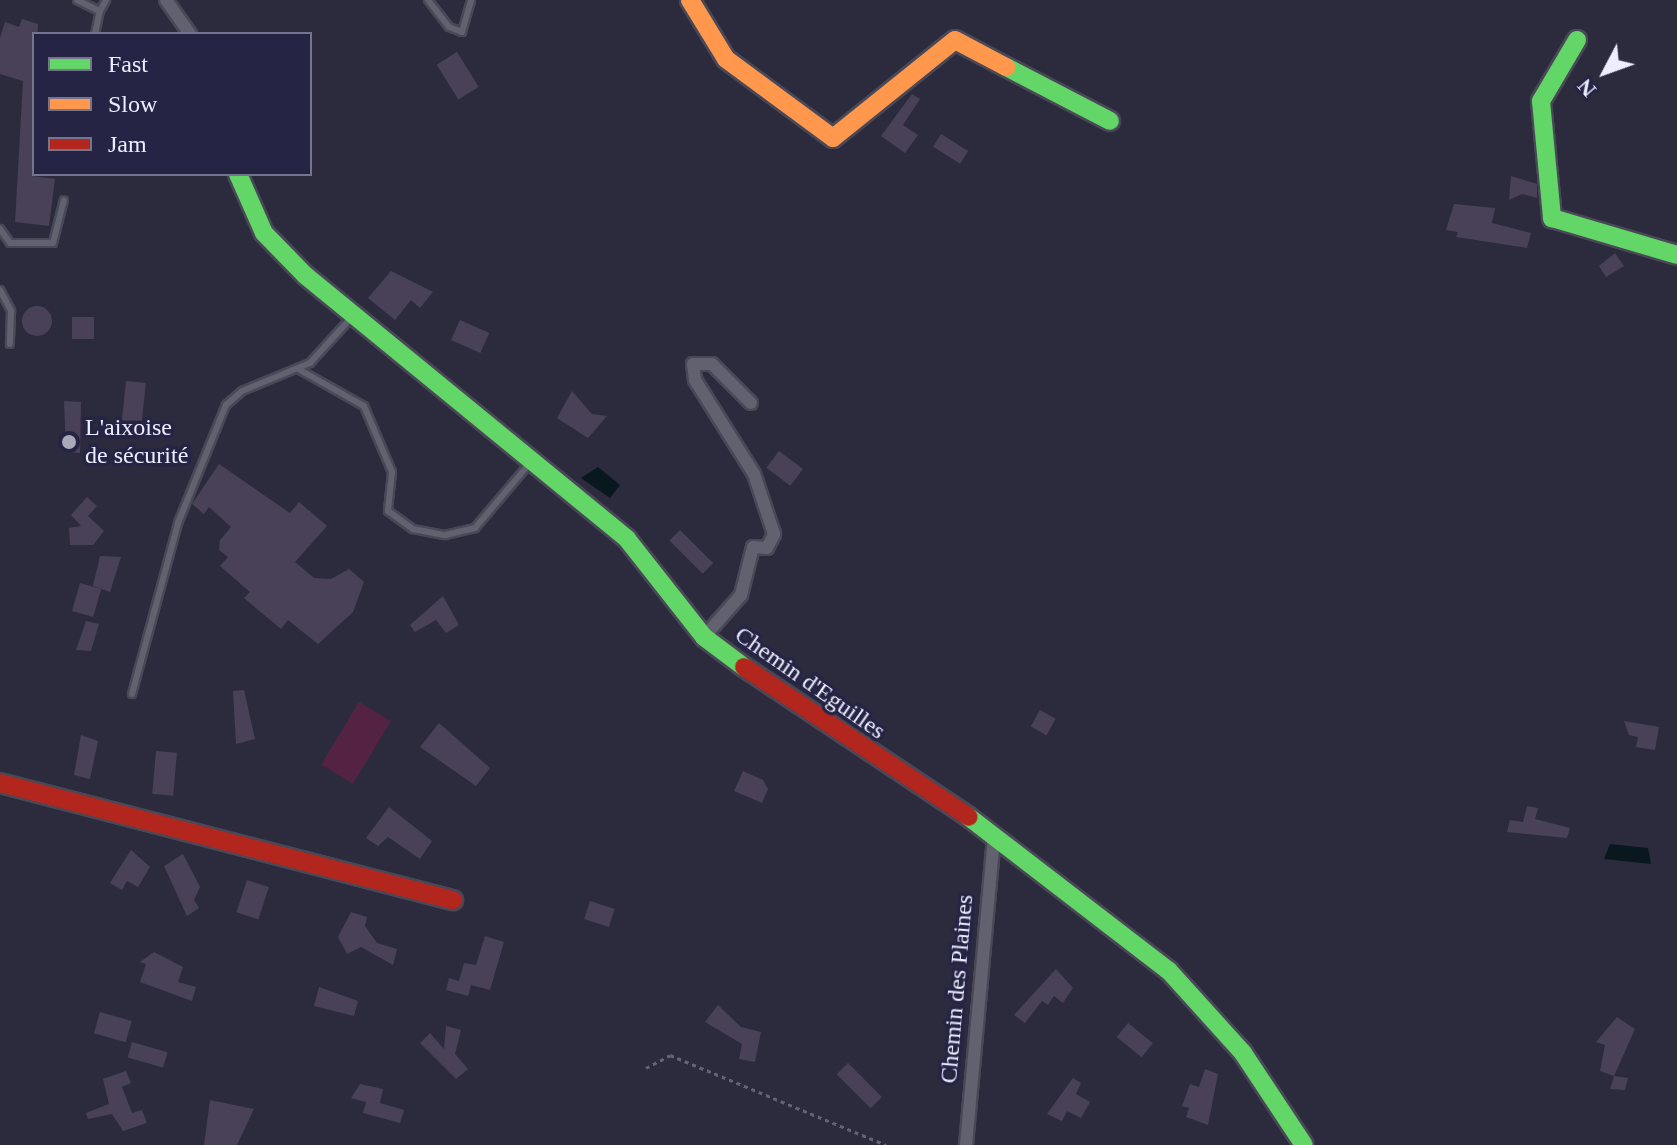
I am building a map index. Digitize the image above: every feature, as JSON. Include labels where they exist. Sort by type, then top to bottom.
[{"type":"street","points":[[166,0],[189,32]]},
{"type":"street","points":[[690,0],[726,59],[833,138],[955,40],[1110,121]]},
{"type":"street","points":[[1577,40],[1541,101],[1552,218],[1677,255]]},
{"type":"street","name":"Chemin d'Eguilles","points":[[239,176],[264,233],[351,318],[627,539],[704,637],[784,698],[994,837],[1169,971],[1243,1053],[1304,1145]]},
{"type":"street","points":[[704,637],[741,595],[753,547],[767,548],[774,534],[754,474],[695,380],[693,364],[712,364],[751,403]]},
{"type":"street","points":[[0,783],[453,900]]},
{"type":"street","name":"Chemin des Plaines","points":[[966,1145],[994,837]]},
{"type":"lane","points":[[77,0],[100,11]]},
{"type":"lane","points":[[95,32],[106,0]]},
{"type":"lane","points":[[428,0],[449,27],[462,32],[471,0]]},
{"type":"lane","points":[[0,229],[10,243],[53,243],[64,200]]},
{"type":"lane","points":[[0,290],[11,311],[10,344]]},
{"type":"lane","points":[[132,694],[178,523],[212,431],[242,391],[300,370],[351,318]]},
{"type":"lane","points":[[300,370],[364,406],[392,472],[388,511],[413,529],[445,535],[475,528],[532,460]]},
{"type":"path","points":[[646,1068],[670,1055],[886,1145]]},
{"type":"shaded area","points":[[598,467],[620,485],[610,498],[581,478]]},
{"type":"shaded area","points":[[359,702],[391,721],[353,784],[321,765]]},
{"type":"shaded area","points":[[1610,844],[1648,848],[1651,864],[1604,859]]},
{"type":"building","points":[[22,19],[38,24],[38,32],[32,32],[32,176],[55,179],[49,226],[15,222],[23,81],[0,74],[0,38],[5,22],[19,27]]},
{"type":"building","points":[[457,52],[479,87],[458,99],[437,65]]},
{"type":"building","points":[[912,94],[920,99],[903,125],[918,135],[905,153],[881,136]]},
{"type":"building","points":[[941,134],[968,151],[960,164],[933,147]]},
{"type":"building","points":[[1511,176],[1537,184],[1537,198],[1522,194],[1509,200]]},
{"type":"building","points":[[1454,204],[1495,208],[1492,223],[1531,233],[1527,248],[1456,237],[1458,232],[1446,230]]},
{"type":"building","points":[[1615,253],[1624,266],[1606,277],[1599,266]]},
{"type":"building","points":[[391,271],[433,292],[420,308],[411,300],[395,320],[368,298]]},
{"type":"building","points":[[37,306],[48,310],[52,321],[48,332],[37,336],[26,332],[22,321],[26,310]]},
{"type":"building","points":[[72,317],[94,317],[94,339],[72,339]]},
{"type":"building","points":[[460,320],[489,333],[480,353],[451,340]]},
{"type":"building","points":[[126,381],[146,383],[141,430],[121,428]]},
{"type":"building","points":[[572,391],[592,414],[607,416],[588,438],[557,418]]},
{"type":"building","points":[[64,401],[81,402],[80,453],[66,452]]},
{"type":"building","points":[[779,451],[803,469],[790,486],[766,468]]},
{"type":"building","points":[[219,464],[290,513],[299,502],[327,526],[295,562],[314,578],[331,579],[349,569],[364,582],[353,612],[318,644],[288,620],[281,629],[244,598],[250,592],[220,566],[228,557],[219,550],[220,540],[231,527],[209,507],[204,514],[192,504]]},
{"type":"building","points":[[87,497],[97,506],[88,516],[104,531],[93,545],[70,545],[69,528],[81,526],[71,515]]},
{"type":"building","points":[[680,530],[713,563],[703,574],[669,541]]},
{"type":"building","points":[[100,556],[121,557],[110,592],[93,586]]},
{"type":"building","points":[[80,583],[101,589],[93,617],[72,611]]},
{"type":"building","points":[[443,596],[459,625],[446,633],[436,620],[415,632],[410,625]]},
{"type":"building","points":[[86,621],[99,624],[91,651],[76,650]]},
{"type":"building","points":[[244,690],[255,739],[236,744],[233,691]]},
{"type":"building","points":[[1040,710],[1056,719],[1047,735],[1031,727]]},
{"type":"building","points":[[1624,721],[1659,727],[1655,750],[1636,747],[1638,737],[1629,735]]},
{"type":"building","points":[[439,723],[490,768],[476,786],[420,747]]},
{"type":"building","points":[[81,735],[98,741],[90,779],[74,775]]},
{"type":"building","points":[[156,751],[177,753],[173,796],[152,794]]},
{"type":"building","points":[[743,771],[763,780],[768,789],[762,803],[734,791]]},
{"type":"building","points":[[1527,806],[1538,808],[1535,819],[1570,828],[1567,838],[1507,832],[1510,820],[1523,822]]},
{"type":"building","points":[[389,807],[432,841],[420,859],[388,837],[378,846],[366,838]]},
{"type":"building","points":[[131,850],[150,867],[138,887],[127,881],[122,890],[110,883]]},
{"type":"building","points":[[183,854],[200,887],[194,900],[199,908],[187,916],[164,866]]},
{"type":"building","points":[[247,880],[269,887],[258,919],[236,912]]},
{"type":"building","points":[[590,901],[615,909],[609,927],[584,919]]},
{"type":"building","points":[[351,912],[367,917],[365,926],[377,943],[397,949],[393,965],[361,947],[347,954],[338,937]]},
{"type":"building","points":[[485,936],[504,942],[490,990],[471,985],[468,996],[446,990],[449,978],[459,981],[464,963],[476,965]]},
{"type":"building","points":[[154,952],[183,967],[178,982],[196,987],[192,1001],[140,982],[146,964],[140,962]]},
{"type":"building","points":[[1056,969],[1073,988],[1063,1003],[1054,996],[1048,1005],[1042,1001],[1025,1023],[1014,1015]]},
{"type":"building","points":[[319,987],[358,1001],[354,1016],[314,1006]]},
{"type":"building","points":[[718,1005],[741,1027],[761,1032],[755,1062],[739,1059],[742,1044],[705,1022]]},
{"type":"building","points":[[100,1012],[132,1021],[126,1042],[94,1033]]},
{"type":"building","points":[[1617,1017],[1635,1029],[1614,1076],[1600,1071],[1605,1045],[1596,1042]]},
{"type":"building","points":[[1128,1023],[1153,1043],[1142,1057],[1117,1037]]},
{"type":"building","points":[[446,1026],[461,1030],[455,1054],[468,1069],[456,1079],[420,1043],[430,1033],[444,1049]]},
{"type":"building","points":[[132,1042],[168,1052],[163,1068],[128,1057]]},
{"type":"building","points":[[848,1063],[882,1097],[871,1108],[837,1074]]},
{"type":"building","points":[[1205,1069],[1218,1074],[1208,1125],[1186,1117],[1189,1108],[1182,1106],[1190,1084],[1199,1087]]},
{"type":"building","points":[[126,1071],[131,1083],[122,1087],[132,1113],[142,1110],[147,1123],[123,1131],[112,1114],[88,1119],[86,1113],[109,1104],[103,1079]]},
{"type":"building","points":[[1614,1076],[1628,1078],[1625,1090],[1610,1089]]},
{"type":"building","points":[[1073,1078],[1081,1083],[1076,1094],[1090,1102],[1081,1118],[1067,1111],[1062,1121],[1047,1114]]},
{"type":"building","points":[[360,1084],[383,1089],[380,1103],[404,1110],[400,1123],[363,1113],[366,1102],[351,1098]]},
{"type":"building","points":[[210,1100],[254,1109],[237,1145],[204,1145]]},
{"type":"traffic: fast","points":[[1577,40],[1541,101],[1552,218],[1677,255]]},
{"type":"traffic: fast","points":[[1006,67],[1110,121]]},
{"type":"traffic: fast","points":[[239,176],[264,233],[306,276],[627,539],[704,637],[744,667]]},
{"type":"traffic: fast","points":[[969,817],[1169,971],[1243,1053],[1304,1145]]},
{"type":"traffic: slow","points":[[690,0],[726,59],[833,138],[955,40],[1006,67]]},
{"type":"traffic: jam","points":[[744,667],[969,817]]},
{"type":"traffic: jam","points":[[0,783],[453,900]]},
{"type":"place","name":"L'aixoise de sécurité","points":[[69,442]]}]
